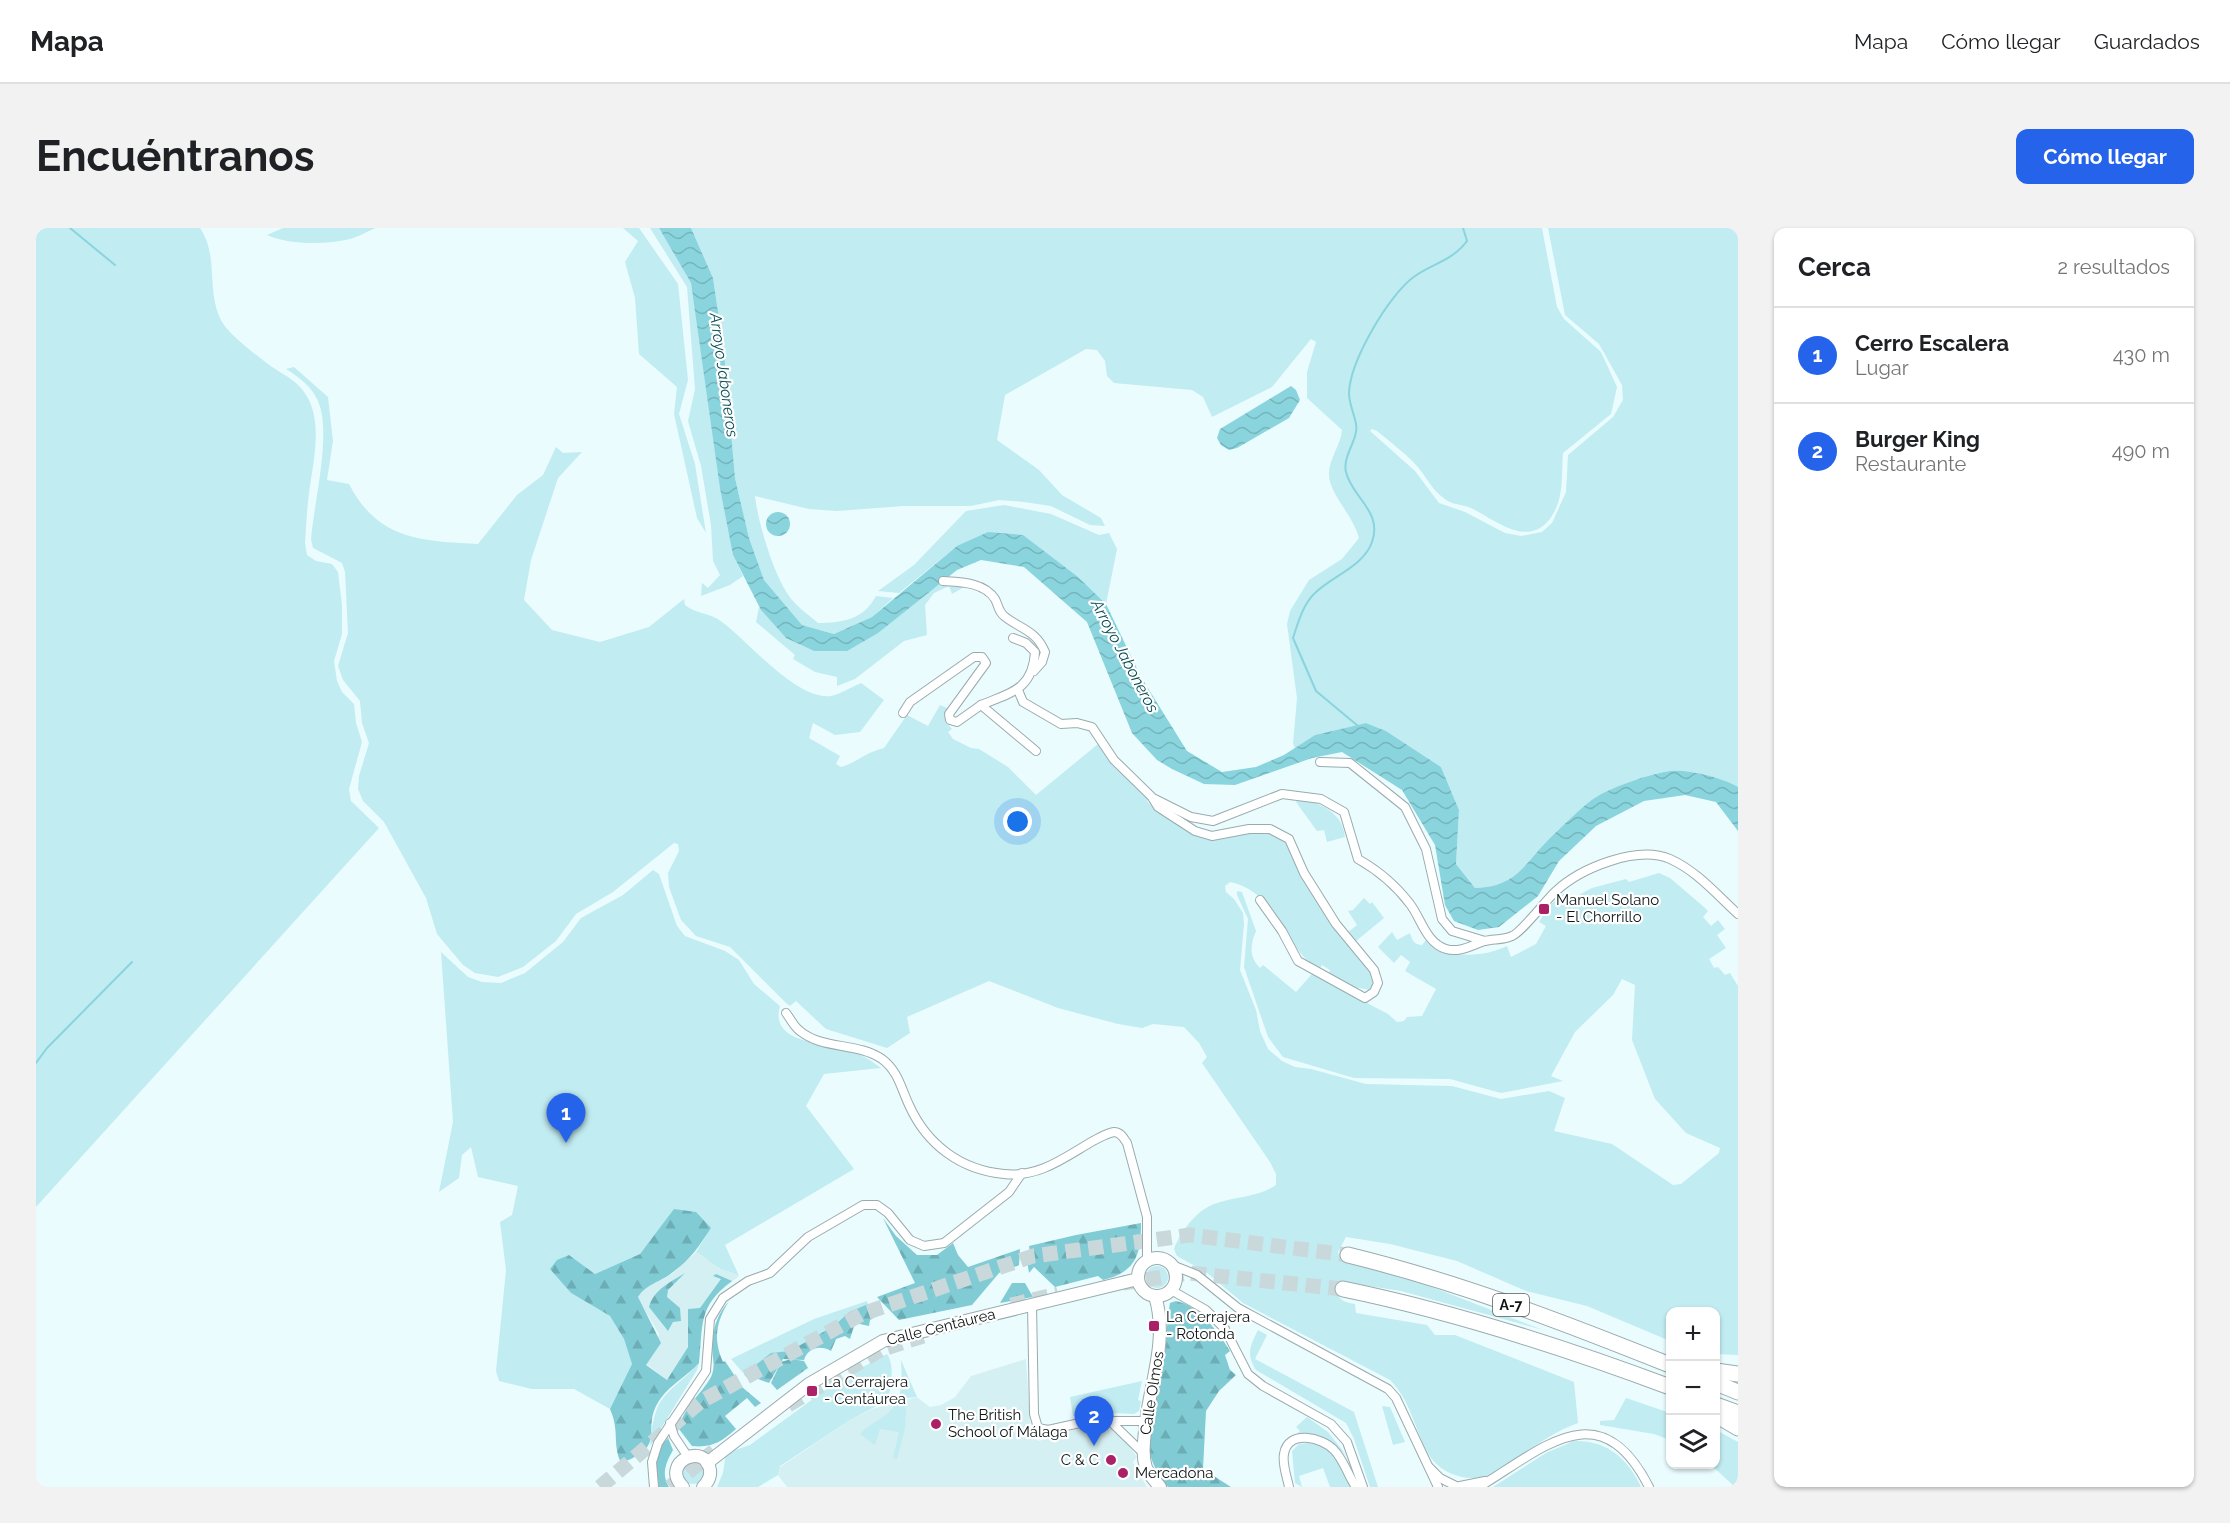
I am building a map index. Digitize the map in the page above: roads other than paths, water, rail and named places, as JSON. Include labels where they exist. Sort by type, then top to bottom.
[{"type":"highway","name":"A-7","points":[[1348,1255],[1434,1278],[1548,1317],[1666,1362]]},
{"type":"highway","name":"A-7","points":[[1343,1289],[1416,1304],[1484,1322],[1666,1387]]},
{"type":"highway","points":[[1720,1372],[1738,1374]]},
{"type":"highway","points":[[1720,1385],[1738,1392]]},
{"type":"highway","points":[[1720,1406],[1738,1413]]},
{"type":"highway","points":[[1720,1418],[1738,1428]]},
{"type":"street","points":[[903,713],[910,702],[974,657],[982,657],[986,663],[960,696],[949,714],[950,720],[957,722],[981,705],[1018,690],[1042,662],[1045,652],[1041,640],[1031,631],[1004,616],[995,599],[986,591],[968,582],[943,581]]},
{"type":"street","points":[[1013,638],[1026,643],[1035,652],[1032,674]]},
{"type":"street","points":[[1018,690],[1023,702],[1061,724],[1077,723],[1092,727],[1114,760],[1153,798],[1158,807],[1195,831],[1212,836],[1249,829],[1270,829],[1288,839],[1304,873],[1336,924],[1374,970],[1378,983],[1374,992],[1365,998],[1298,961],[1282,931],[1260,900]]},
{"type":"street","points":[[981,705],[1036,751]]},
{"type":"street","points":[[1320,762],[1350,763],[1405,807],[1426,849],[1442,919],[1452,931],[1486,941]]},
{"type":"street","points":[[1153,798],[1191,817],[1213,820],[1282,794],[1321,799],[1344,812],[1359,859],[1382,872],[1400,892],[1432,941],[1446,949],[1460,950],[1486,941],[1512,936],[1524,927],[1539,906],[1573,876],[1592,867],[1643,855],[1670,859],[1700,879],[1738,914]]},
{"type":"street","points":[[786,1013],[799,1031],[816,1040],[860,1048],[881,1059],[897,1074],[922,1129],[943,1152],[962,1164],[983,1171],[1007,1175],[1022,1173],[1048,1168],[1101,1137],[1114,1132],[1121,1135],[1127,1143],[1147,1217],[1147,1260],[1140,1268],[1138,1279],[1143,1291],[1155,1296],[1171,1290],[1176,1273],[1172,1265]]},
{"type":"street","points":[[654,1487],[652,1462],[670,1423],[705,1371],[710,1319],[723,1298],[748,1281],[770,1273],[808,1237],[863,1205],[873,1205],[888,1213],[910,1240],[924,1246],[944,1243],[1009,1192],[1022,1173]]},
{"type":"street","points":[[1147,1260],[1162,1258],[1172,1265],[1197,1275],[1238,1308],[1388,1389],[1396,1398],[1424,1463],[1438,1487]]},
{"type":"street","name":"Calle Centáurea","points":[[708,1463],[809,1384],[883,1341],[1138,1279]]},
{"type":"street","points":[[1171,1290],[1206,1310],[1225,1329],[1248,1374],[1263,1386],[1331,1424],[1347,1442],[1363,1487]]},
{"type":"street","name":"Calle Olmos","points":[[1155,1296],[1159,1311],[1159,1354],[1146,1422],[1143,1453],[1147,1469],[1160,1487]]},
{"type":"street","points":[[1032,1305],[1034,1414],[1038,1428],[1048,1430],[1089,1421],[1146,1422]]},
{"type":"street","points":[[1110,1420],[1143,1453]]},
{"type":"street","points":[[670,1423],[674,1436],[688,1457]]},
{"type":"street","points":[[1479,1487],[1559,1438],[1583,1434],[1601,1436],[1619,1446],[1639,1468],[1649,1487]]},
{"type":"street","points":[[1289,1487],[1284,1455],[1286,1448],[1300,1437],[1312,1437],[1325,1442],[1336,1451],[1356,1487]]},
{"type":"street","points":[[683,1487],[677,1478],[677,1468],[688,1457],[699,1457],[708,1463],[710,1477],[703,1487]]},
{"type":"street","points":[[1424,1463],[1440,1478],[1457,1486],[1491,1480]]},
{"type":"water","name":"Arroyo Jaboneros","points":[[659,228],[691,228],[713,278],[724,352],[735,478],[749,538],[764,580],[802,625],[834,634],[872,617],[957,546],[988,532],[1023,535],[1078,577],[1106,604],[1141,677],[1187,751],[1222,772],[1256,767],[1284,755],[1315,735],[1366,723],[1386,731],[1441,767],[1459,810],[1456,864],[1475,888],[1490,887],[1501,883],[1519,872],[1552,836],[1593,799],[1619,786],[1663,772],[1696,773],[1724,780],[1738,787],[1738,831],[1716,802],[1685,795],[1644,801],[1596,826],[1559,861],[1538,896],[1499,927],[1478,930],[1454,921],[1445,905],[1435,845],[1402,790],[1342,752],[1312,758],[1235,785],[1204,784],[1157,760],[1132,733],[1087,622],[1024,567],[981,560],[957,570],[878,633],[847,651],[814,651],[786,638],[761,610],[733,555],[720,488],[691,283]]},
{"type":"water","points":[[1291,386],[1296,390],[1300,400],[1289,418],[1237,448],[1229,450],[1221,445],[1217,438],[1220,429]]},
{"type":"water","points":[[778,512],[783,513],[789,519],[789,529],[783,535],[778,536],[773,535],[767,529],[766,524],[767,519],[773,513]]},
{"type":"waterway","points":[[70,228],[115,265]]},
{"type":"waterway","points":[[1358,726],[1316,691],[1293,638],[1301,614],[1311,597],[1362,558],[1372,542],[1374,531],[1370,513],[1349,481],[1345,466],[1356,430],[1349,393],[1351,380],[1363,347],[1383,312],[1405,285],[1415,276],[1456,253],[1462,247],[1467,241],[1463,228]]},
{"type":"waterway","points":[[36,1063],[47,1048],[132,962]]},
{"type":"tunnel","points":[[600,1487],[700,1402],[862,1314],[1033,1256],[1190,1235],[1348,1255]]},
{"type":"tunnel","points":[[1123,1283],[1189,1273],[1343,1289]]},
{"type":"tunnel","points":[[1011,1305],[1058,1294]]},
{"type":"tunnel","points":[[788,1405],[880,1350],[923,1336]]},
{"type":"tunnel","points":[[670,1487],[714,1451]]},
{"type":"place","name":"Manuel Solano - El Chorrillo","points":[[1544,909]]},
{"type":"place","name":"Cerro Escalera","points":[[566,1143]]},
{"type":"place","name":"La Cerrajera - Rotonda","points":[[1154,1326]]},
{"type":"place","name":"La Cerrajera - Centáurea","points":[[812,1391]]},
{"type":"place","name":"The British School of Málaga","points":[[936,1424]]},
{"type":"place","name":"Burger King","points":[[1094,1446]]},
{"type":"place","name":"C & C","points":[[1111,1460]]},
{"type":"place","name":"Mercadona","points":[[1123,1473]]}]
